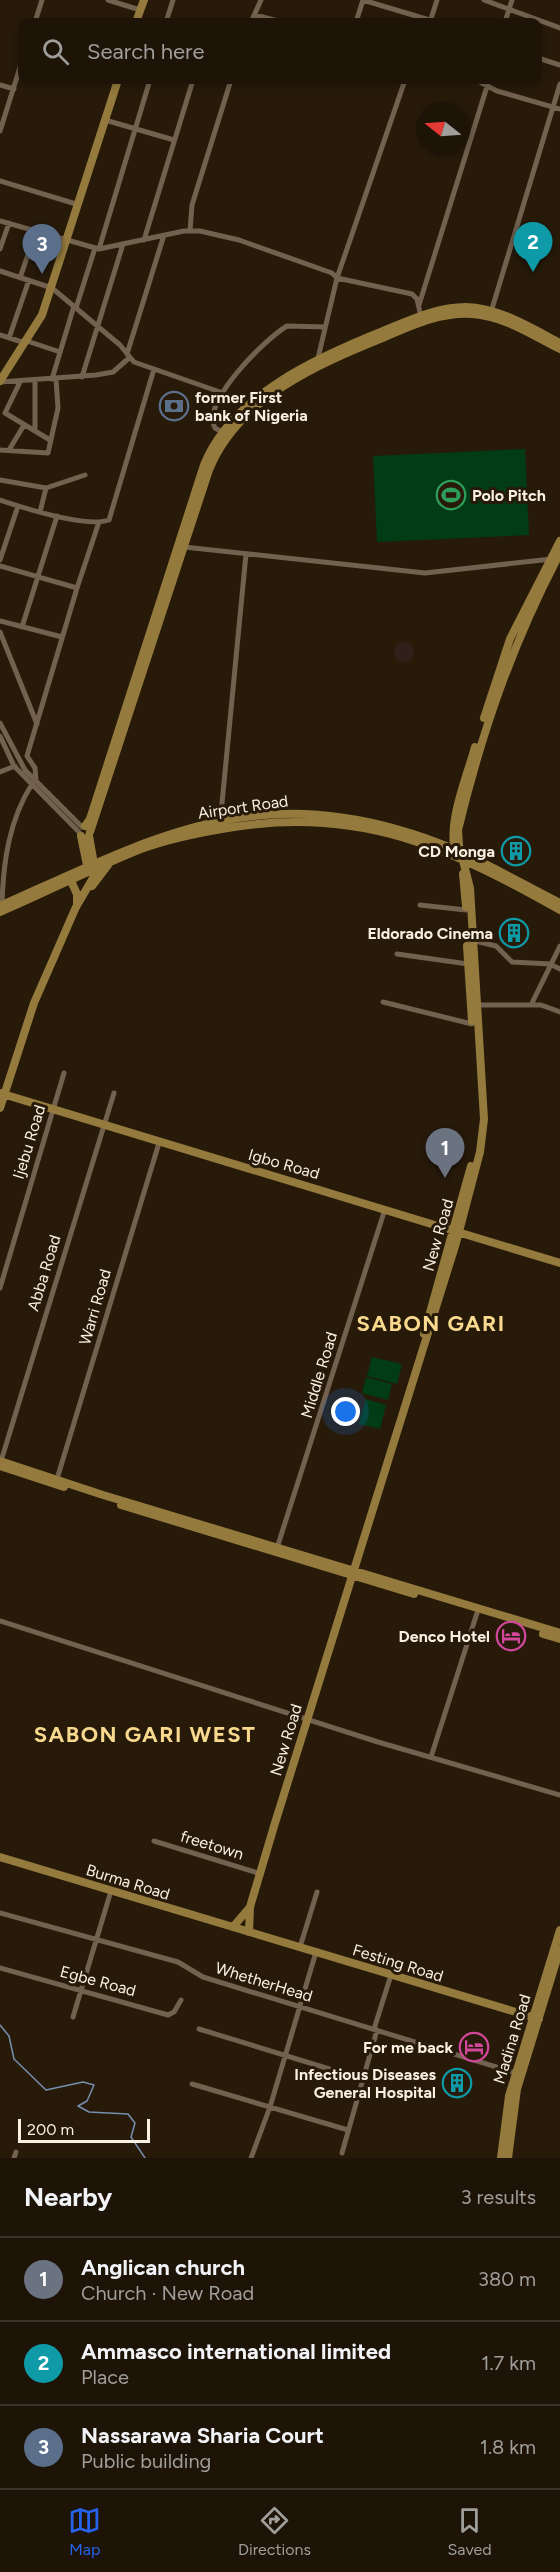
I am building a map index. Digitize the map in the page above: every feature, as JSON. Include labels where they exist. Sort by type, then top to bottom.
[{"type":"main road","points":[[136,18],[142,0]]},
{"type":"main road","points":[[136,18],[142,0]]},
{"type":"main road","points":[[0,376],[3,367],[40,322],[115,84]]},
{"type":"main road","points":[[66,240],[115,84]]},
{"type":"main road","points":[[84,832],[204,465],[225,434],[283,380],[318,358],[420,315],[459,308],[491,312],[560,343]]},
{"type":"main road","points":[[84,895],[91,868],[84,832],[209,470],[225,434],[309,369],[420,315],[471,314],[494,318],[521,326],[560,350]]},
{"type":"main road","points":[[0,382],[25,342]]},
{"type":"main road","points":[[459,856],[458,830],[493,704],[524,623],[560,541]]},
{"type":"main road","points":[[553,560],[560,553]]},
{"type":"main road","name":"Airport Road","points":[[1,908],[178,831],[275,813],[368,821],[426,838],[560,910]]},
{"type":"main road","name":"Airport Road","points":[[1,908],[71,881],[91,868],[142,849],[220,825]]},
{"type":"main road","name":"Airport Road","points":[[459,856],[560,903]]},
{"type":"main road","name":"New Road","points":[[249,1932],[250,1907],[456,1231],[482,1131],[476,1005],[472,995],[468,964],[470,940],[459,856]]},
{"type":"main road","name":"New Road","points":[[459,856],[470,888],[472,1024],[480,1079]]},
{"type":"main road","points":[[0,1108],[2,1094],[34,1003],[76,907],[109,863]]},
{"type":"main road","points":[[71,881],[77,894],[76,907]]},
{"type":"main road","name":"Igbo Road","points":[[2,1094],[560,1263]]},
{"type":"main road","points":[[0,1465],[57,1479],[135,1507],[277,1548],[352,1575],[560,1633]]},
{"type":"main road","points":[[0,1465],[560,1639]]},
{"type":"main road","name":"Burma Road","points":[[0,1857],[249,1932]]},
{"type":"main road","name":"New Road","points":[[233,1927],[250,1907]]},
{"type":"main road","name":"Madina Road","points":[[501,2158],[505,2114],[553,1963],[560,1930]]},
{"type":"main road","name":"Festing Road","points":[[249,1932],[536,2018]]},
{"type":"main road","name":"Madina Road","points":[[553,1963],[560,1949]]},
{"type":"main road","name":"Madina Road","points":[[508,2158],[511,2119],[519,2074]]},
{"type":"street","points":[[36,18],[42,0]]},
{"type":"street","points":[[108,0],[137,9]]},
{"type":"street","points":[[167,18],[173,0]]},
{"type":"street","points":[[253,18],[261,0]]},
{"type":"street","points":[[357,18],[363,0],[419,18]]},
{"type":"street","points":[[433,18],[437,0]]},
{"type":"street","points":[[484,0],[533,18]]},
{"type":"street","points":[[506,18],[512,0]]},
{"type":"street","points":[[255,15],[267,18]]},
{"type":"street","points":[[542,21],[560,28]]},
{"type":"street","points":[[542,60],[560,65]]},
{"type":"street","points":[[0,128],[18,75]]},
{"type":"street","points":[[0,84],[14,89]]},
{"type":"street","points":[[0,450],[46,455],[58,408],[54,379],[60,352],[97,249],[149,84]]},
{"type":"street","points":[[144,240],[192,84]]},
{"type":"street","points":[[190,231],[192,205],[230,84]]},
{"type":"street","points":[[318,358],[336,278],[404,84]]},
{"type":"street","points":[[420,315],[487,84]]},
{"type":"street","points":[[490,84],[497,91],[557,108]]},
{"type":"street","points":[[491,312],[557,108],[560,84]]},
{"type":"street","points":[[105,120],[174,140]]},
{"type":"street","points":[[0,181],[76,204]]},
{"type":"street","points":[[0,221],[97,249],[164,235],[200,231],[239,240],[332,273],[336,278],[412,294],[417,299],[420,315]]},
{"type":"street","points":[[0,249],[9,223]]},
{"type":"street","points":[[20,278],[36,231]]},
{"type":"street","points":[[0,382],[35,381],[113,372],[128,356],[164,235]]},
{"type":"street","points":[[82,376],[123,244]]},
{"type":"street","points":[[0,271],[50,287],[98,326],[139,365],[220,392]]},
{"type":"street","points":[[9,338],[29,280]]},
{"type":"street","points":[[225,434],[215,428],[212,421],[220,392],[281,329],[297,324],[325,327]]},
{"type":"street","points":[[0,335],[60,352]]},
{"type":"street","points":[[0,500],[57,516],[99,522],[110,518],[154,369]]},
{"type":"street","points":[[35,381],[35,430]]},
{"type":"street","points":[[20,382],[5,413],[50,440]]},
{"type":"street","points":[[9,450],[24,425]]},
{"type":"street","points":[[0,480],[46,488],[85,475]]},
{"type":"street","points":[[40,512],[46,488]]},
{"type":"street","points":[[0,560],[18,506]]},
{"type":"street","points":[[22,627],[57,516]]},
{"type":"street","points":[[1,908],[9,837],[21,801],[34,782],[35,768],[27,756],[99,522]]},
{"type":"street","points":[[184,547],[425,573],[553,560]]},
{"type":"street","points":[[220,825],[246,554]]},
{"type":"street","points":[[0,566],[77,588]]},
{"type":"street","points":[[0,621],[62,637]]},
{"type":"street","points":[[0,632],[38,724]]},
{"type":"street","points":[[0,723],[34,782]]},
{"type":"street","points":[[0,736],[14,766],[34,782],[84,832]]},
{"type":"street","points":[[0,772],[21,762]]},
{"type":"street","points":[[420,905],[466,910]]},
{"type":"street","points":[[470,940],[496,946],[512,962],[550,964],[560,969]]},
{"type":"street","points":[[531,1005],[560,946]]},
{"type":"street","points":[[397,954],[468,964]]},
{"type":"street","points":[[383,1002],[472,1024]]},
{"type":"street","points":[[476,1005],[542,1005],[560,1012]]},
{"type":"street","name":"Ijebu Road","points":[[0,1288],[64,1073]]},
{"type":"street","name":"Abba Road","points":[[0,1465],[114,1093]]},
{"type":"street","name":"Warri Road","points":[[57,1479],[159,1143]]},
{"type":"street","name":"Middle Road","points":[[277,1548],[385,1209]]},
{"type":"street","points":[[431,1757],[477,1613]]},
{"type":"street","points":[[0,1623],[560,1796]]},
{"type":"street","name":"freetown","points":[[154,1841],[261,1875]]},
{"type":"street","points":[[73,2018],[111,1891]]},
{"type":"street","points":[[300,1947],[316,1892]]},
{"type":"street","name":"WhetherHead","points":[[0,1913],[178,1962],[203,1977],[519,2074]]},
{"type":"street","points":[[251,2158],[270,2107],[316,1952]]},
{"type":"street","name":"Egbe Road","points":[[0,1968],[168,2015],[174,2012],[181,2000]]},
{"type":"street","points":[[342,2153],[391,1975]]},
{"type":"street","points":[[199,2029],[362,2079]]},
{"type":"street","points":[[192,2084],[348,2130]]},
{"type":"shaded area","points":[[404,642],[411,645],[414,652],[411,659],[404,662],[397,659],[394,652],[397,645]]},
{"type":"green space","name":"Polo Pitch","points":[[525,449],[529,535],[377,542],[373,456]]},
{"type":"green space","points":[[372,1357],[402,1364],[397,1384],[367,1376]]},
{"type":"green space","points":[[366,1377],[392,1384],[388,1400],[362,1393]]},
{"type":"green space","points":[[366,1399],[386,1405],[380,1429],[359,1424]]},
{"type":"waterway","points":[[0,2025],[9,2036],[14,2059],[46,2090],[83,2082],[94,2085],[87,2101],[78,2106],[89,2112],[128,2114],[135,2123],[131,2137],[145,2158]]},
{"type":"place","name":"Ammasco international limited","points":[[533,272]]},
{"type":"place","name":"Nassarawa Sharia Court","points":[[42,274]]},
{"type":"place","name":"former First bank of Nigeria","points":[[174,406]]},
{"type":"place","name":"Polo Pitch","points":[[451,495]]},
{"type":"place","name":"CD Monga","points":[[516,851]]},
{"type":"place","name":"Eldorado Cinema","points":[[514,933]]},
{"type":"place","name":"Anglican church","points":[[445,1178]]},
{"type":"place","name":"Denco Hotel","points":[[511,1636]]},
{"type":"place","name":"For me back","points":[[474,2047]]},
{"type":"place","name":"Infectious Diseases General Hospital","points":[[457,2083]]},
{"type":"district","name":"SABON GARI","points":[[431,1323]]},
{"type":"district","name":"SABON GARI WEST","points":[[145,1734]]}]
